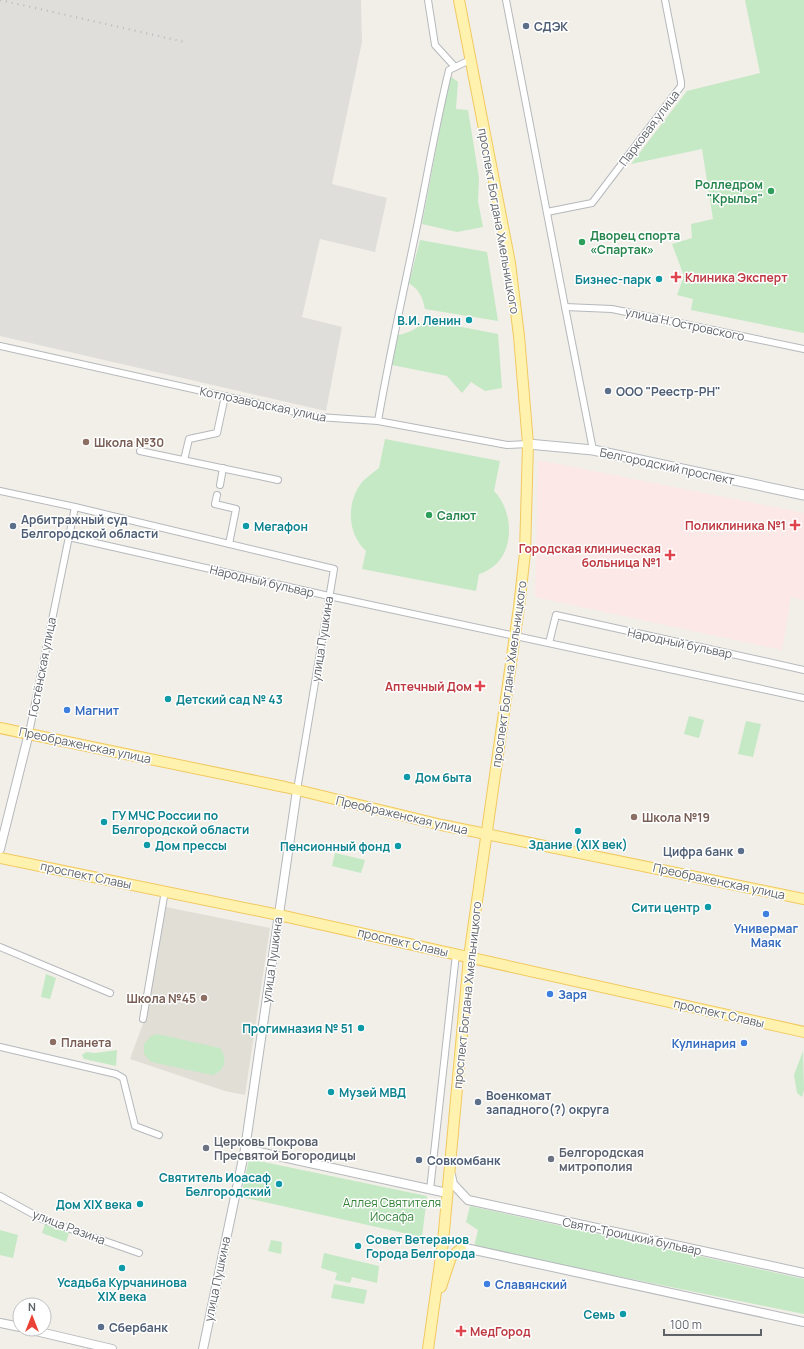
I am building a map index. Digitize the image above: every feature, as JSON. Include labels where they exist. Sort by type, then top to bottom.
[{"type":"main road","name":"проспект Богдана Хмельницкого","points":[[428,1349],[443,1242],[469,957],[516,636],[525,553],[528,442],[519,336],[510,263],[459,0]]},
{"type":"main road","name":"Белгородский проспект","points":[[528,442],[593,450],[804,495]]},
{"type":"main road","name":"Преображенская улица","points":[[0,728],[297,790],[399,815],[487,834],[804,899]]},
{"type":"main road","name":"проспект Славы","points":[[0,858],[279,915],[804,1032]]},
{"type":"main road","points":[[432,1314],[451,1257],[461,1249]]},
{"type":"street","points":[[428,0],[435,45],[455,67]]},
{"type":"street","points":[[506,0],[593,450]]},
{"type":"street","name":"Парковая улица","points":[[547,212],[592,203],[681,86],[682,82],[665,0]]},
{"type":"street","points":[[378,421],[386,371],[417,230],[441,102],[449,70],[470,60]]},
{"type":"street","name":"улица Н.Островского","points":[[565,307],[612,309],[804,349]]},
{"type":"street","name":"Котлозаводская улица","points":[[0,346],[318,417],[378,421],[507,445],[528,442]]},
{"type":"street","points":[[184,460],[189,439],[217,433],[225,396]]},
{"type":"street","points":[[140,451],[278,480]]},
{"type":"street","points":[[220,485],[223,468]]},
{"type":"street","points":[[0,491],[75,507],[229,544],[236,509],[215,504],[217,495]]},
{"type":"street","name":"Гостёнская улица","points":[[0,850],[29,733],[75,507]]},
{"type":"street","name":"Народный бульвар","points":[[69,537],[329,596],[804,698]]},
{"type":"street","name":"улица Пушкина","points":[[203,1349],[245,1150],[297,790],[334,569],[229,544]]},
{"type":"street","name":"Народный бульвар","points":[[549,643],[556,615],[804,670]]},
{"type":"street","points":[[143,1019],[165,891]]},
{"type":"street","points":[[0,947],[110,993]]},
{"type":"street","points":[[430,1190],[456,954]]},
{"type":"street","points":[[0,1047],[116,1074],[123,1078],[135,1126],[159,1136]]},
{"type":"street","points":[[245,1150],[447,1193]]},
{"type":"street","name":"Свято-Троицкий бульвар","points":[[449,1167],[453,1184],[468,1200],[804,1273]]},
{"type":"street","name":"улица Разина","points":[[0,1196],[42,1218],[139,1253]]},
{"type":"street","points":[[461,1249],[470,1249],[804,1322]]},
{"type":"street","points":[[0,1323],[12,1325]]},
{"type":"street","points":[[52,1335],[112,1349]]},
{"type":"shaded area","points":[[0,0],[361,0],[362,42],[332,184],[387,198],[375,252],[320,239],[302,317],[342,327],[326,411],[0,336]]},
{"type":"shaded area","name":"Городская клиническая больница №1","points":[[538,460],[804,513],[804,600],[791,597],[782,650],[535,597]]},
{"type":"shaded area","name":"Школа №45","points":[[166,907],[270,928],[245,1095],[225,1091],[130,1059],[145,1018],[157,962]]},
{"type":"green space","points":[[745,0],[804,0],[804,333],[691,310],[693,299],[677,295],[684,276],[672,244],[692,238],[691,224],[713,219],[702,149],[631,164],[687,91],[760,73]]},
{"type":"green space","points":[[450,76],[458,82],[456,109],[468,110],[479,178],[478,201],[483,227],[457,232],[422,224]]},
{"type":"green space","points":[[420,240],[487,252],[498,321],[425,309],[420,294],[409,283]]},
{"type":"green space","points":[[425,320],[498,334],[502,388],[485,391],[471,382],[462,393],[447,376],[392,365],[398,335],[413,330]]},
{"type":"green space","name":"Салют","points":[[385,439],[500,461],[494,491],[501,500],[508,521],[509,532],[507,544],[504,554],[497,563],[487,571],[479,574],[476,591],[362,569],[366,551],[355,536],[352,527],[351,508],[353,499],[362,482],[379,468]]},
{"type":"green space","points":[[689,716],[704,720],[699,738],[684,734]]},
{"type":"green space","points":[[746,721],[761,724],[753,757],[738,754]]},
{"type":"green space","points":[[335,853],[365,860],[361,873],[332,866]]},
{"type":"green space","points":[[46,974],[56,978],[50,999],[41,997]]},
{"type":"green space","points":[[157,1034],[220,1048],[224,1056],[224,1064],[220,1071],[212,1075],[151,1062],[144,1054],[144,1044],[151,1036]]},
{"type":"green space","points":[[117,1050],[116,1066],[84,1059],[82,1055],[86,1052],[95,1053]]},
{"type":"green space","points":[[803,1051],[804,1090],[802,1097],[797,1093],[794,1075]]},
{"type":"green space","name":"Аллея Святителя Иосафа","points":[[249,1159],[427,1196],[422,1237],[241,1197]]},
{"type":"green space","points":[[470,1206],[804,1279],[804,1314],[474,1247],[478,1230],[466,1222]]},
{"type":"green space","points":[[46,1221],[70,1230],[66,1242],[42,1233]]},
{"type":"green space","points":[[0,1230],[18,1235],[13,1258],[0,1255]]},
{"type":"green space","points":[[271,1240],[282,1242],[281,1254],[268,1251]]},
{"type":"green space","points":[[324,1253],[379,1266],[377,1283],[352,1277],[350,1283],[335,1280],[337,1273],[321,1268]]},
{"type":"green space","points":[[334,1284],[367,1290],[364,1304],[331,1298]]},
{"type":"railway","points":[[0,0],[185,42]]},
{"type":"place","name":"СДЭК","points":[[526,26]]},
{"type":"place","name":"Ролледром \"Крылья\"","points":[[771,191]]},
{"type":"place","name":"Дворец спорта «Спартак»","points":[[582,242]]},
{"type":"place","name":"Клиника Эксперт","points":[[676,277]]},
{"type":"place","name":"Бизнес-парк","points":[[659,279]]},
{"type":"place","name":"В.И. Ленин","points":[[469,320]]},
{"type":"place","name":"ООО \"Реестр-РН\"","points":[[608,391]]},
{"type":"place","name":"Школа №30","points":[[86,442]]},
{"type":"place","name":"Салют","points":[[429,515]]},
{"type":"place","name":"Поликлиника №1","points":[[795,525]]},
{"type":"place","name":"Арбитражный суд Белгородской области","points":[[13,526]]},
{"type":"place","name":"Мегафон","points":[[246,526]]},
{"type":"place","name":"Городская клиническая больница №1","points":[[670,555]]},
{"type":"place","name":"Аптечный Дом","points":[[480,686]]},
{"type":"place","name":"Детский сад № 43","points":[[168,699]]},
{"type":"place","name":"Магнит","points":[[67,710]]},
{"type":"place","name":"Дом быта","points":[[407,777]]},
{"type":"place","name":"Школа №19","points":[[634,817]]},
{"type":"place","name":"ГУ МЧС России по Белгородской области","points":[[104,822]]},
{"type":"place","name":"Здание (XIX век)","points":[[578,831]]},
{"type":"place","name":"Дом прессы","points":[[147,845]]},
{"type":"place","name":"Пенсионный фонд","points":[[398,846]]},
{"type":"place","name":"Цифра банк","points":[[741,851]]},
{"type":"place","name":"Сити центр","points":[[708,907]]},
{"type":"place","name":"Универмаг Маяк","points":[[766,914]]},
{"type":"place","name":"Заря","points":[[550,994]]},
{"type":"place","name":"Школа №45","points":[[204,998]]},
{"type":"place","name":"Прогимназия № 51","points":[[361,1028]]},
{"type":"place","name":"Планета","points":[[53,1042]]},
{"type":"place","name":"Кулинария","points":[[744,1043]]},
{"type":"place","name":"Музей МВД","points":[[331,1092]]},
{"type":"place","name":"Военкомат западного(?) округа","points":[[478,1102]]},
{"type":"place","name":"Церковь Покрова Пресвятой Богородицы","points":[[206,1148]]},
{"type":"place","name":"Белгородская митрополия","points":[[551,1159]]},
{"type":"place","name":"Совкомбанк","points":[[419,1160]]},
{"type":"place","name":"Святитель Иоасаф Белгородский","points":[[279,1184]]},
{"type":"place","name":"Дом XIX века","points":[[140,1204]]},
{"type":"place","name":"Совет Ветеранов Города Белгорода","points":[[358,1246]]},
{"type":"place","name":"Усадьба Курчанинова XIX века","points":[[122,1268]]},
{"type":"place","name":"Славянский","points":[[487,1284]]},
{"type":"place","name":"Семь","points":[[623,1314]]},
{"type":"place","name":"Сбербанк","points":[[101,1327]]},
{"type":"place","name":"МедГород","points":[[461,1331]]}]
